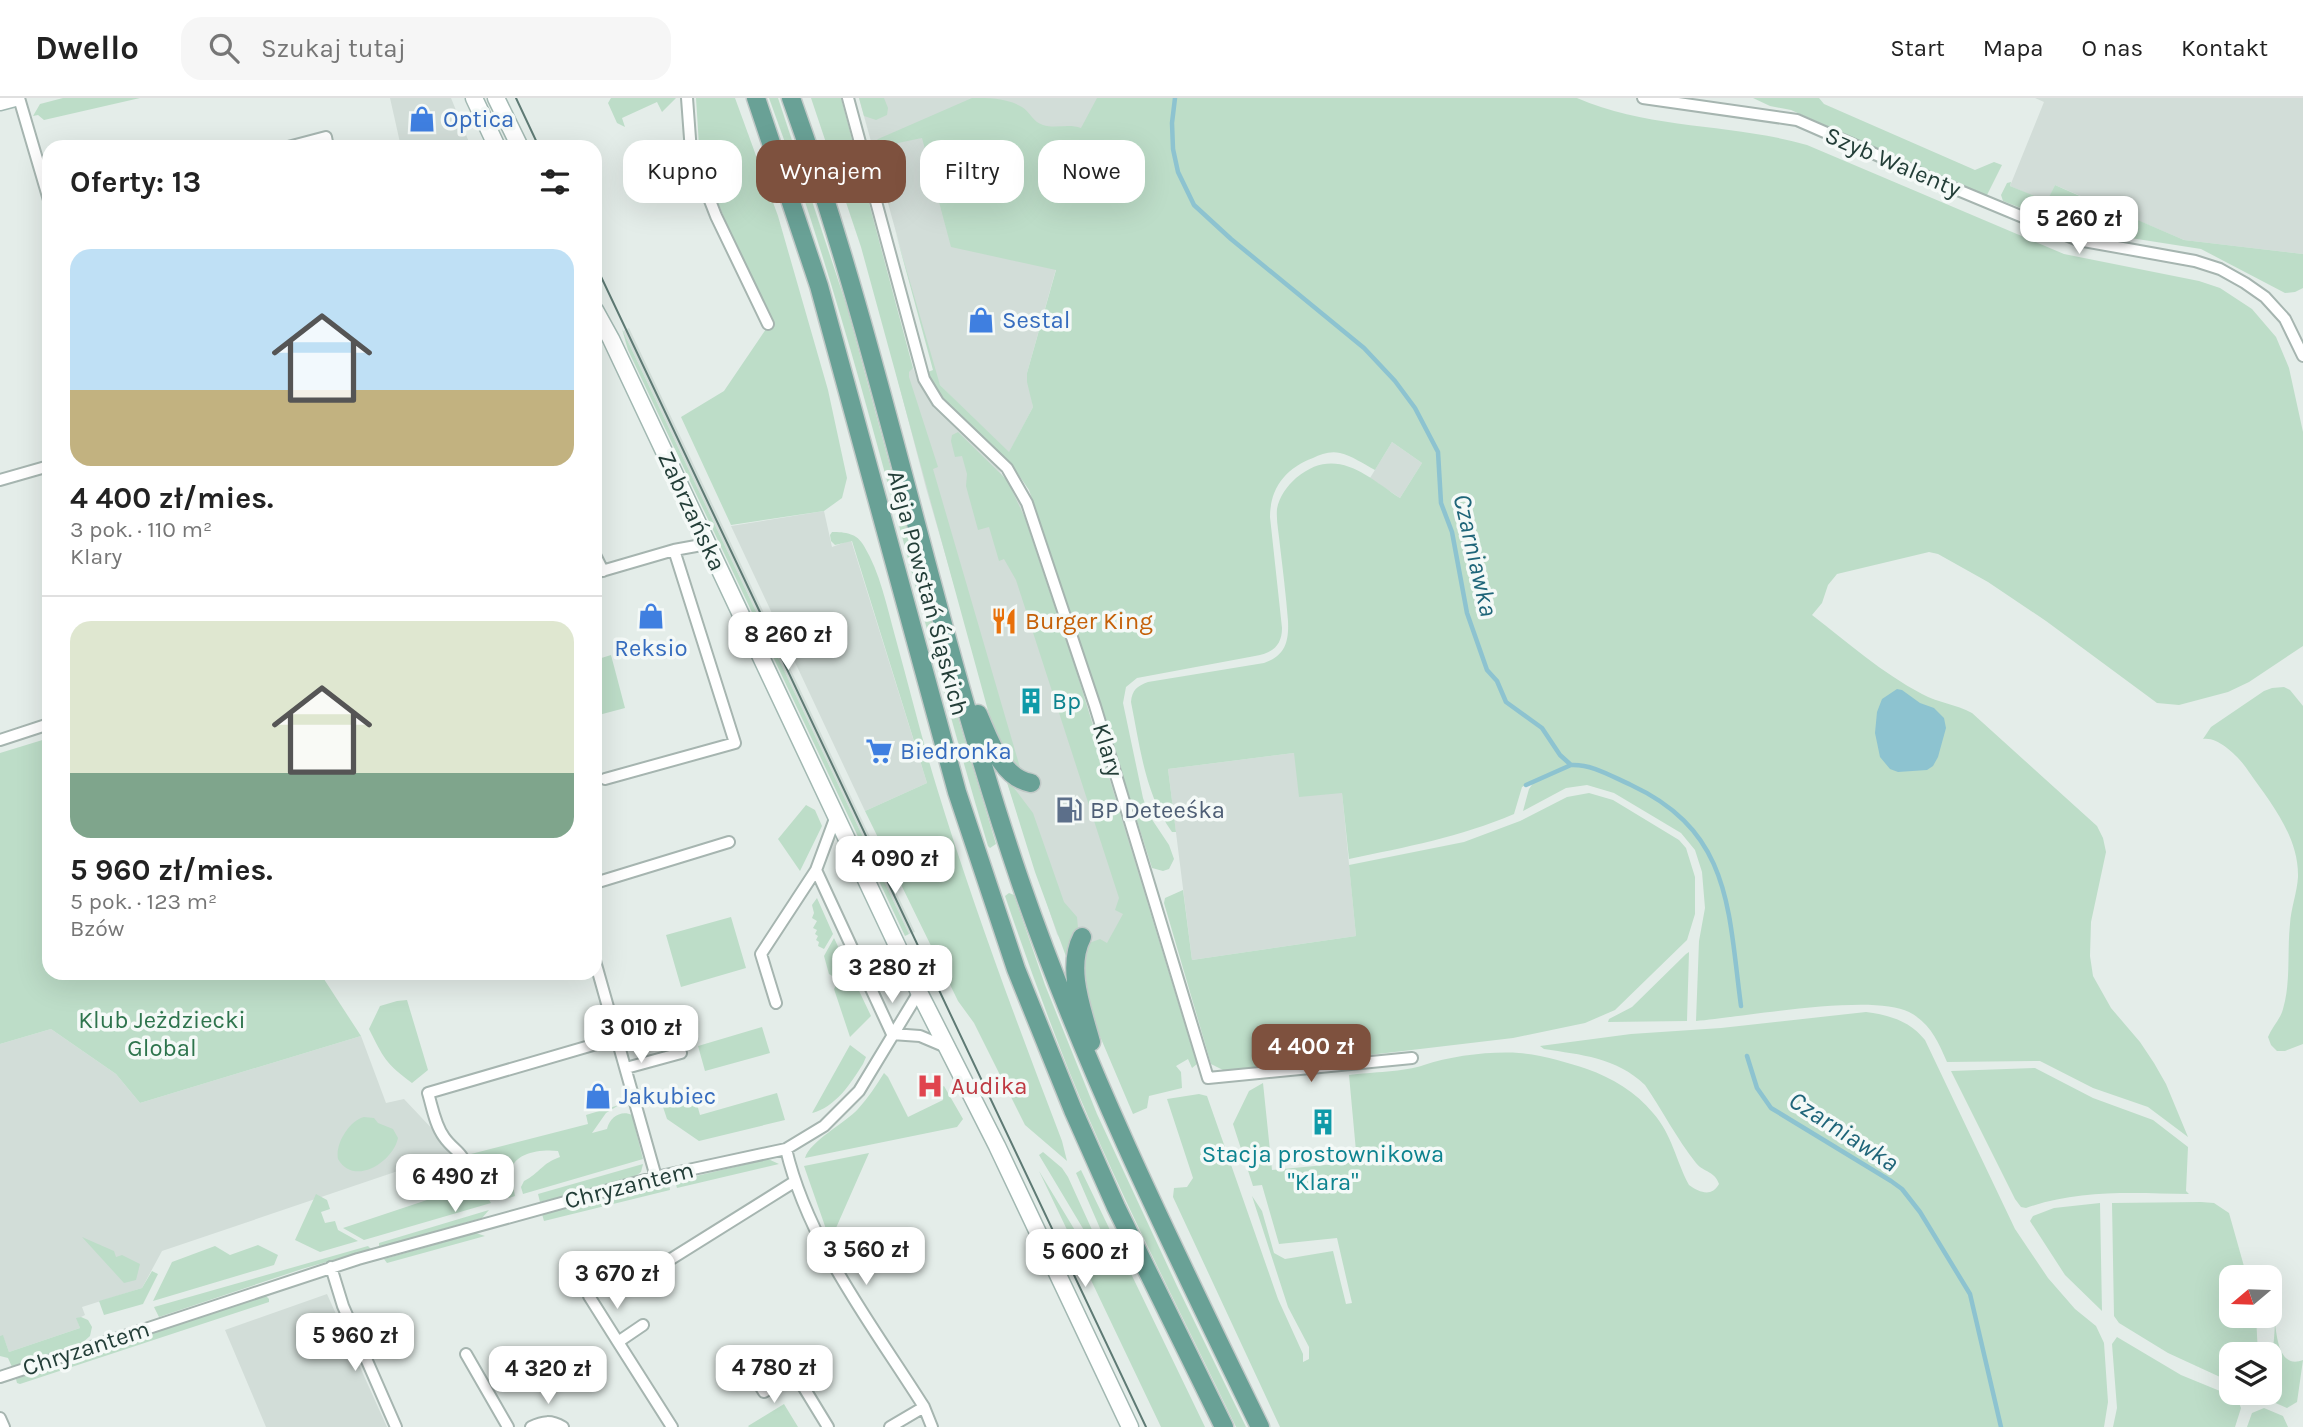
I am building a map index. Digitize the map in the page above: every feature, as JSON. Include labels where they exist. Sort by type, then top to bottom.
[{"type":"main road","name":"Aleja Powstań Śląskich","points":[[756,98],[819,286],[957,792],[1016,969],[1101,1173],[1224,1427]]},
{"type":"main road","name":"Aleja Powstań Śląskich","points":[[791,98],[848,270],[983,764],[1020,881],[1060,993],[1109,1109],[1260,1427]]},
{"type":"main road","points":[[958,675],[1006,768],[1017,778],[1031,783]]},
{"type":"main road","points":[[1082,937],[1074,961],[1080,1000],[1109,1109]]},
{"type":"street","points":[[0,102],[17,98],[42,178]]},
{"type":"street","points":[[474,98],[494,140]]},
{"type":"street","points":[[496,98],[517,140]]},
{"type":"street","points":[[687,98],[691,152],[716,216],[768,324]]},
{"type":"street","name":"Klary","points":[[848,98],[924,379],[938,402],[1007,468],[1027,503],[1095,706],[1208,1078],[1412,1058]]},
{"type":"street","name":"Szyb Walenty","points":[[1643,98],[1797,120],[2078,240],[2195,261],[2220,270],[2265,297],[2285,319],[2303,355]]},
{"type":"street","name":"Zabrzańska","points":[[602,325],[919,992],[1006,1166],[1130,1427]]},
{"type":"street","points":[[0,480],[42,468]]},
{"type":"street","points":[[602,571],[674,550],[707,544]]},
{"type":"street","points":[[605,779],[736,743],[674,550]]},
{"type":"street","points":[[0,740],[27,727],[42,725]]},
{"type":"street","points":[[776,1003],[761,954],[816,870],[836,815]]},
{"type":"street","points":[[602,881],[729,842]]},
{"type":"street","points":[[816,870],[892,1034],[920,1036],[946,1047]]},
{"type":"street","points":[[600,980],[656,1177]]},
{"type":"street","name":"Chryzantem","points":[[0,1377],[331,1267],[517,1213],[656,1177],[786,1149],[824,1126],[843,1109],[859,1090],[919,992]]},
{"type":"street","points":[[465,1175],[466,1165],[458,1150],[443,1137],[428,1093],[617,1038]]},
{"type":"street","points":[[626,1068],[681,1053]]},
{"type":"street","points":[[786,1149],[794,1182],[823,1247],[923,1407],[932,1427]]},
{"type":"street","points":[[639,1279],[794,1182]]},
{"type":"street","points":[[331,1267],[344,1306],[396,1427]]},
{"type":"street","points":[[589,1296],[672,1427]]},
{"type":"street","points":[[618,1342],[643,1325]]},
{"type":"street","points":[[466,1354],[508,1427]]},
{"type":"street","points":[[743,1359],[764,1392],[795,1374],[828,1427]]},
{"type":"street","points":[[890,1427],[923,1407]]},
{"type":"street","points":[[0,1418],[4,1427]]},
{"type":"street","points":[[531,1427],[540,1422],[553,1421],[563,1427]]},
{"type":"shaded area","points":[[390,98],[451,98],[468,140],[399,140]]},
{"type":"shaded area","points":[[859,98],[1105,98],[1088,140],[1038,140],[1038,203],[1064,203],[1039,265],[1056,269],[1027,373],[1033,407],[1009,453],[940,385],[888,203],[906,203],[906,140],[871,140]]},
{"type":"shaded area","points":[[2035,98],[2303,98],[2303,254],[2184,240],[2055,185],[2047,202],[2010,186],[2044,102]]},
{"type":"shaded area","points":[[629,328],[915,932],[909,934],[623,331]]},
{"type":"shaded area","points":[[913,368],[933,407],[998,469],[1017,496],[1075,667],[1148,902],[1082,973],[1057,934],[1005,776],[979,671],[896,373]]},
{"type":"shaded area","points":[[1392,442],[1422,463],[1400,498],[1370,478]]},
{"type":"shaded area","points":[[824,511],[832,547],[851,540],[927,783],[865,811],[731,526]]},
{"type":"shaded area","points":[[1294,753],[1342,792],[1356,936],[1192,960],[1168,769]]},
{"type":"shaded area","points":[[51,1029],[116,1074],[140,1103],[361,1036],[386,1103],[404,1099],[454,1152],[162,1251],[142,1288],[82,1307],[85,1315],[77,1319],[80,1328],[9,1352],[3,1336],[0,1336],[0,1044]]},
{"type":"shaded area","points":[[327,1294],[387,1427],[266,1427],[225,1330]]},
{"type":"green space","points":[[63,98],[140,98],[44,120],[38,115],[33,116],[40,104]]},
{"type":"green space","points":[[611,98],[676,98],[662,112],[657,102],[622,118],[625,127],[617,123],[608,103]]},
{"type":"green space","points":[[696,98],[735,98],[756,156],[756,203],[773,203],[778,216],[828,390],[847,478],[842,498],[824,511],[731,525],[681,417],[724,391],[766,329],[775,325],[718,203],[742,203],[742,140],[699,140]]},
{"type":"green space","points":[[769,98],[778,98],[792,140],[784,140]]},
{"type":"green space","points":[[811,98],[841,98],[852,140],[825,140]]},
{"type":"green space","points":[[859,98],[884,98],[888,108],[887,115],[876,120],[864,116]]},
{"type":"green space","points":[[972,98],[998,99],[1016,104],[1043,125],[1081,128],[1097,98],[1577,98],[1633,116],[1749,133],[1807,145],[2064,254],[2199,281],[2220,288],[2252,309],[2276,337],[2289,368],[2303,432],[2303,646],[2249,682],[2228,692],[2179,705],[2157,703],[1988,582],[1938,554],[1929,552],[1837,574],[1828,585],[1822,603],[1812,615],[1907,686],[1928,697],[1972,713],[2097,826],[2106,852],[2091,922],[2090,956],[2093,976],[2111,1008],[2154,1063],[2166,1084],[2188,1137],[2148,1107],[2093,1088],[2040,1061],[1947,1062],[1937,1040],[1923,1022],[1909,1012],[1891,1007],[1838,1005],[1696,1021],[1699,941],[1705,908],[1702,872],[1695,850],[1681,833],[1614,793],[1587,785],[1566,788],[1523,811],[1529,789],[1536,779],[1522,787],[1514,814],[1453,835],[1349,859],[1342,793],[1299,797],[1294,753],[1168,769],[1176,832],[1172,832],[1155,802],[1145,770],[1131,702],[1134,691],[1148,682],[1264,663],[1277,656],[1284,647],[1288,629],[1277,518],[1282,496],[1296,478],[1310,468],[1337,464],[1362,473],[1400,498],[1422,463],[1392,442],[1375,470],[1344,454],[1326,453],[1295,467],[1276,488],[1270,517],[1282,628],[1275,648],[1261,655],[1137,678],[1126,687],[1123,703],[1143,798],[1149,815],[1169,845],[1174,859],[1169,869],[1163,871],[1152,868],[1029,490],[1009,461],[951,408],[935,387],[928,372],[933,370],[895,230],[940,385],[1009,452],[1033,407],[1027,373],[1056,270],[951,247],[939,203],[1024,203],[1024,140],[922,138],[906,141],[878,139]]},
{"type":"green space","points":[[1753,98],[1819,98],[1824,104],[1975,170],[1994,162],[2002,165],[1986,197],[1791,110],[1770,106]]},
{"type":"green space","points":[[2011,182],[2010,186],[2047,201],[2055,185],[2091,201],[2078,221],[2064,225],[2003,201],[2001,195],[2007,183]]},
{"type":"green space","points":[[805,203],[813,203],[847,307],[959,721],[996,844],[990,848],[961,752],[831,283]]},
{"type":"green space","points":[[846,203],[869,203],[913,368],[909,377],[938,467],[933,469],[1021,771],[1013,768],[995,736],[861,247]]},
{"type":"green space","points":[[2103,205],[2184,240],[2303,254],[2303,288],[2285,293],[2201,249],[2118,236],[2103,223]]},
{"type":"green space","points":[[622,329],[909,934],[905,936],[628,350]]},
{"type":"green space","points":[[958,432],[1007,480],[1025,518],[1075,667],[1197,1064],[1192,1068],[1188,1059],[1176,1066],[1181,1072],[1182,1088],[1149,1096],[1147,1108],[1133,1114],[1085,1001],[1081,963],[1089,943],[1100,939],[1107,943],[1123,914],[1115,910],[1119,898],[1016,580],[1004,559],[999,561],[989,527],[978,530],[966,486],[967,474],[962,456],[955,457],[951,441],[952,435]]},
{"type":"green space","points":[[832,532],[846,533],[858,538],[870,556],[879,578],[950,830],[1067,1161],[1025,1125],[974,1023],[958,1001],[865,811],[927,783],[852,541],[835,545],[831,541]]},
{"type":"green space","points":[[611,655],[625,708],[602,714],[602,658]]},
{"type":"green space","points":[[2284,687],[2290,690],[2303,706],[2303,1044],[2277,1051],[2268,1037],[2282,1013],[2287,988],[2290,924],[2298,877],[2294,848],[2282,821],[2241,761],[2216,741],[2203,739],[2211,727],[2264,691]]},
{"type":"green space","name":"Klub Jeżdziecki Global","points":[[42,740],[42,980],[325,980],[361,1036],[140,1103],[116,1074],[51,1029],[0,1044],[0,753]]},
{"type":"green space","points":[[1005,776],[1033,813],[1064,902],[1077,917],[1078,928],[1072,945],[1071,970],[1035,872]]},
{"type":"green space","points":[[1589,793],[1613,800],[1679,840],[1686,848],[1695,877],[1695,914],[1687,940],[1615,1010],[1585,1023],[1513,1038],[1233,1071],[1211,1064],[1164,903],[1165,898],[1183,890],[1192,960],[1356,936],[1349,865],[1464,842],[1520,821],[1567,797]]},
{"type":"green space","points":[[806,805],[815,810],[822,826],[800,871],[778,839]]},
{"type":"green space","points":[[1009,893],[1014,895],[1045,985],[1097,1114],[1246,1427],[1236,1427],[1108,1161],[1044,1005],[1005,896]]},
{"type":"green space","points":[[817,898],[833,934],[824,949],[818,946],[818,936],[815,934],[817,930],[813,928],[817,921],[812,918],[812,905]]},
{"type":"green space","points":[[731,917],[746,968],[681,987],[666,935]]},
{"type":"green space","points":[[834,938],[871,1016],[850,1037],[834,989],[839,980],[829,974],[824,956]]},
{"type":"green space","points":[[1689,952],[1687,1021],[1608,1022],[1632,1007]]},
{"type":"green space","points":[[407,1000],[428,1070],[412,1083],[386,1059],[369,1029],[380,1006]]},
{"type":"green space","points":[[1866,1012],[1898,1020],[1913,1028],[1925,1040],[2015,1229],[2048,1278],[2075,1309],[2096,1326],[2104,1343],[2108,1402],[2104,1427],[1280,1427],[1173,1197],[1174,1188],[1187,1187],[1193,1178],[1167,1099],[1199,1094],[1207,1096],[1278,1299],[1303,1354],[1303,1362],[1309,1359],[1309,1347],[1288,1307],[1252,1196],[1262,1211],[1274,1253],[1285,1259],[1333,1251],[1346,1304],[1352,1303],[1337,1238],[1279,1244],[1262,1185],[1253,1186],[1233,1124],[1249,1091],[1263,1083],[1272,1170],[1357,1162],[1349,1075],[1407,1069],[1446,1059],[1483,1054],[1519,1053],[1545,1057],[1614,1081],[1639,1099],[1665,1130],[1689,1185],[1701,1192],[1709,1192],[1719,1184],[1717,1180],[1696,1163],[1645,1085],[1622,1068],[1610,1063],[1540,1046],[1631,1034],[1721,1028]]},
{"type":"green space","points":[[762,1027],[770,1053],[705,1071],[698,1046]]},
{"type":"green space","points":[[850,1045],[866,1057],[863,1064],[836,1100],[812,1113]]},
{"type":"green space","points":[[2035,1068],[2093,1098],[2153,1120],[2188,1147],[2186,1191],[2189,1194],[2086,1195],[2021,1207],[1951,1071]]},
{"type":"green space","points":[[884,1073],[908,1117],[943,1100],[938,1089],[944,1086],[963,1119],[957,1127],[805,1158],[814,1145],[858,1109]]},
{"type":"green space","points":[[665,1089],[669,1104],[695,1097],[700,1115],[777,1093],[785,1120],[699,1141],[667,1119],[658,1092]]},
{"type":"green space","points":[[619,1105],[606,1113],[592,1133],[607,1129],[616,1116],[624,1113],[632,1115],[643,1159],[523,1194],[521,1187],[524,1181],[560,1157],[558,1151],[529,1153],[517,1160],[513,1166],[511,1176],[515,1196],[509,1198],[490,1174],[473,1165],[467,1155],[588,1124],[586,1115]]},
{"type":"green space","points":[[364,1117],[374,1118],[378,1123],[393,1129],[398,1138],[395,1147],[381,1163],[363,1171],[353,1171],[338,1159],[339,1147],[348,1128]]},
{"type":"green space","points":[[1043,1152],[1062,1168],[1068,1177],[1103,1254],[1100,1257],[1039,1155]]},
{"type":"green space","points":[[869,1153],[832,1237],[826,1229],[804,1166]]},
{"type":"green space","points":[[768,1159],[779,1164],[677,1188],[675,1181]]},
{"type":"green space","points":[[643,1164],[641,1172],[632,1179],[540,1202],[538,1194]]},
{"type":"green space","points":[[1081,1170],[1205,1427],[1161,1427],[1039,1171],[1096,1265],[1107,1262],[1112,1256],[1076,1173]]},
{"type":"green space","points":[[468,1182],[477,1187],[491,1203],[364,1240],[343,1228],[451,1192],[449,1183]]},
{"type":"green space","points":[[669,1183],[670,1190],[544,1221],[542,1214]]},
{"type":"green space","points":[[316,1194],[327,1200],[330,1209],[321,1212],[325,1223],[335,1221],[338,1230],[358,1241],[320,1252],[295,1240]]},
{"type":"green space","points":[[2100,1203],[2102,1311],[2065,1275],[2030,1221],[2033,1216],[2054,1208]]},
{"type":"green space","points":[[2112,1203],[2214,1203],[2229,1213],[2244,1265],[2219,1265],[2219,1328],[2257,1328],[2257,1342],[2219,1342],[2219,1376],[2168,1353],[2119,1323],[2114,1316]]},
{"type":"green space","points":[[489,1210],[482,1218],[379,1247],[379,1243]]},
{"type":"green space","points":[[476,1233],[485,1236],[387,1263],[384,1259]]},
{"type":"green space","points":[[82,1237],[114,1251],[116,1257],[122,1255],[140,1264],[136,1280],[124,1283]]},
{"type":"green space","points":[[258,1245],[278,1255],[274,1265],[153,1301],[172,1262],[215,1246],[230,1255]]},
{"type":"green space","points":[[368,1246],[371,1249],[159,1317],[154,1307]]},
{"type":"green space","points":[[152,1271],[158,1274],[143,1304],[104,1315],[99,1301],[142,1288]]},
{"type":"green space","points":[[265,1295],[269,1302],[17,1383],[16,1379]]},
{"type":"green space","points":[[76,1318],[88,1320],[92,1327],[90,1336],[81,1344],[12,1367],[8,1358],[0,1356],[0,1336],[3,1335],[9,1352],[80,1328]]},
{"type":"green space","points":[[2275,1328],[2276,1328],[2279,1342],[2274,1342]]},
{"type":"green space","points":[[2117,1337],[2181,1375],[2219,1391],[2219,1405],[2240,1405],[2235,1427],[2113,1427],[2117,1408],[2112,1344]]},
{"type":"green space","points":[[2282,1352],[2289,1360],[2303,1360],[2297,1402],[2287,1408],[2280,1405]]},
{"type":"green space","points":[[784,1404],[798,1427],[748,1426]]},
{"type":"green space","points":[[2264,1408],[2283,1416],[2288,1427],[2247,1427],[2252,1413]]},
{"type":"water","points":[[1897,689],[1934,708],[1944,718],[1946,728],[1938,757],[1927,770],[1898,772],[1890,769],[1880,757],[1875,733],[1877,712],[1882,699]]},
{"type":"waterway","name":"Czarniawka","points":[[1175,98],[1173,149],[1178,172],[1194,205],[1231,239],[1364,348],[1395,381],[1415,408],[1438,452],[1441,503],[1452,532],[1467,613],[1487,670],[1497,681],[1506,702],[1542,728],[1560,755],[1571,765],[1601,771],[1664,804],[1689,826],[1707,850],[1719,877],[1727,906],[1741,1006]]},
{"type":"waterway","points":[[1526,785],[1571,765]]},
{"type":"waterway","name":"Czarniawka","points":[[1747,1056],[1757,1088],[1771,1108],[1891,1181],[1902,1189],[1920,1212],[1970,1294],[2001,1427]]},
{"type":"tram line","points":[[516,98],[536,140]]},
{"type":"tram line","points":[[602,279],[1146,1427]]},
{"type":"place","name":"Optica","points":[[422,119]]},
{"type":"place","name":"Sestal","points":[[981,320]]},
{"type":"place","name":"Reksio","points":[[651,616]]},
{"type":"place","name":"Burger King","points":[[1004,621]]},
{"type":"place","name":"Bp","points":[[1031,701]]},
{"type":"place","name":"Biedronka","points":[[879,751]]},
{"type":"place","name":"BP Deteeśka","points":[[1069,810]]},
{"type":"place","name":"Audika","points":[[930,1086]]},
{"type":"place","name":"Jakubiec","points":[[598,1096]]},
{"type":"place","name":"Stacja prostownikowa \"Klara\"","points":[[1323,1122]]}]
